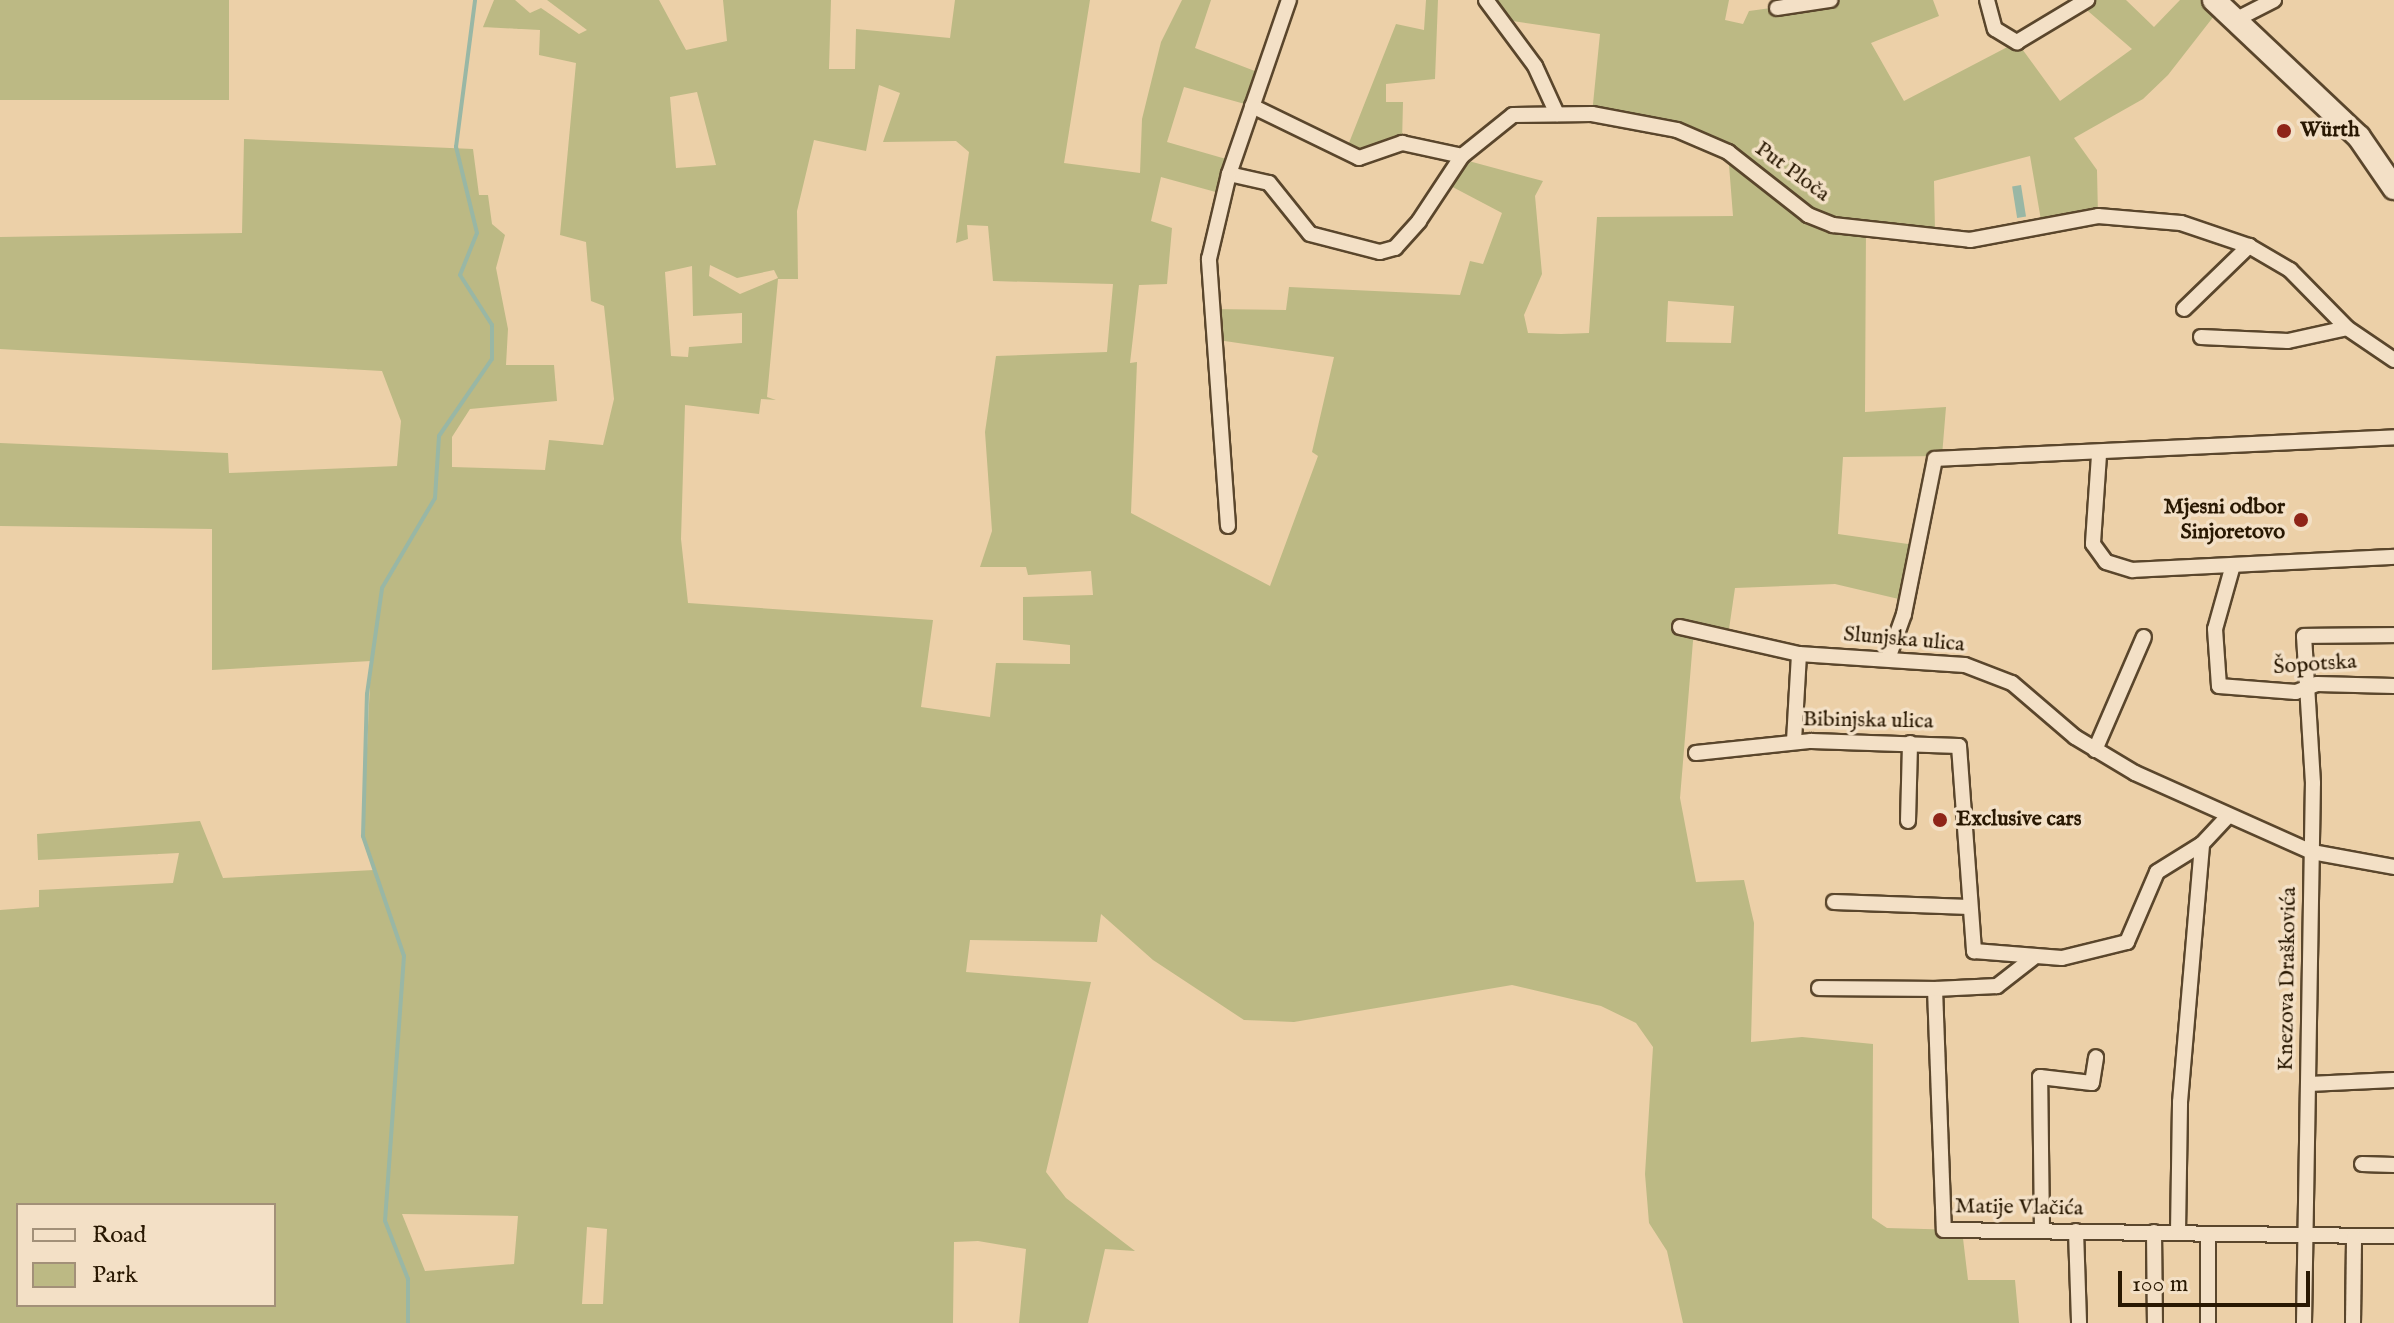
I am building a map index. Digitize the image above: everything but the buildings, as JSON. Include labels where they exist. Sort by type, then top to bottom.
[{"type":"main road","points":[[2214,0],[2359,137],[2391,173]]},
{"type":"street","points":[[1228,526],[1209,259],[1229,174],[1289,0]]},
{"type":"street","points":[[1486,0],[1535,66],[1557,114]]},
{"type":"street","points":[[1777,8],[1830,0]]},
{"type":"street","points":[[1987,0],[1995,29],[2017,42],[2087,0]]},
{"type":"street","points":[[2235,20],[2274,0]]},
{"type":"street","points":[[1252,106],[1359,158],[1402,143],[1462,156]]},
{"type":"street","name":"Put Ploča","points":[[1229,174],[1269,183],[1310,234],[1380,252],[1395,248],[1419,221],[1462,156],[1498,121],[1557,114],[1677,130],[1728,152],[1808,215],[1833,225],[1970,240],[2126,215],[2181,223],[2249,246],[2290,270],[2347,328],[2394,360]]},
{"type":"street","points":[[2184,309],[2249,246]]},
{"type":"street","points":[[2201,337],[2288,341],[2347,328]]},
{"type":"street","points":[[1888,659],[1904,614],[1935,459],[2099,455],[2394,437]]},
{"type":"street","points":[[2099,455],[2093,544],[2106,562],[2133,570],[2394,557]]},
{"type":"street","name":"Šopotska","points":[[2233,565],[2215,629],[2219,686],[2394,686]]},
{"type":"street","name":"Slunjska ulica","points":[[1680,627],[1799,654],[1965,665],[2012,683],[2095,750],[2228,816]]},
{"type":"street","name":"Knezova Draškovića","points":[[2304,1323],[2312,852],[2304,636],[2394,635]]},
{"type":"street","points":[[2095,750],[2144,637]]},
{"type":"street","points":[[1794,741],[1799,654]]},
{"type":"street","name":"Bibinjska ulica","points":[[1696,753],[1794,741],[1959,746],[1974,951],[2033,958],[2127,942],[2157,872],[2202,844],[2228,816]]},
{"type":"street","points":[[1908,821],[1910,743]]},
{"type":"street","points":[[2228,816],[2312,852],[2394,867]]},
{"type":"street","points":[[2178,1232],[2180,1102],[2202,844]]},
{"type":"street","points":[[1834,902],[1969,907]]},
{"type":"street","points":[[1819,988],[1997,986],[2033,958]]},
{"type":"street","name":"Matije Vlačića","points":[[1935,989],[1944,1230],[2394,1236]]},
{"type":"street","points":[[2042,1230],[2040,1077],[2092,1083],[2096,1057]]},
{"type":"street","points":[[2309,1084],[2394,1080]]},
{"type":"street","points":[[2362,1164],[2394,1165]]},
{"type":"street","points":[[2076,1231],[2079,1323]]},
{"type":"street","points":[[2154,1232],[2155,1323]]},
{"type":"street","points":[[2208,1234],[2208,1323]]},
{"type":"street","points":[[2353,1323],[2354,1236]]},
{"type":"green space","points":[[0,0],[229,0],[229,100],[0,100]]},
{"type":"green space","points":[[494,0],[515,0],[530,13],[541,8],[579,34],[587,30],[547,0],[659,0],[686,50],[727,41],[723,0],[831,0],[829,69],[855,69],[856,29],[950,38],[955,0],[1090,0],[1064,163],[1140,173],[1142,119],[1161,42],[1182,0],[1211,0],[1195,48],[1260,73],[1252,106],[1184,87],[1167,142],[1233,161],[1223,194],[1161,177],[1151,221],[1172,228],[1167,284],[1139,285],[1130,363],[1137,362],[1131,513],[1270,586],[1318,456],[1312,452],[1334,357],[1211,339],[1209,309],[1286,310],[1289,287],[1460,295],[1470,261],[1483,264],[1502,213],[1445,183],[1447,158],[1404,147],[1345,153],[1396,24],[1424,30],[1426,0],[1438,0],[1435,79],[1386,84],[1386,102],[1403,102],[1402,143],[1543,181],[1535,196],[1542,274],[1524,315],[1528,333],[1561,334],[1589,333],[1597,217],[1733,216],[1728,152],[1677,130],[1592,114],[1600,34],[1499,19],[1486,0],[1729,0],[1725,20],[1743,24],[1749,11],[1830,0],[1933,0],[1939,16],[1871,43],[1904,101],[2017,42],[2060,101],[2132,49],[2081,5],[2087,0],[2126,0],[2154,27],[2180,0],[2214,0],[2221,7],[2168,75],[2143,99],[2074,138],[2097,170],[2098,216],[2043,232],[2030,156],[1934,181],[1935,231],[1866,228],[1865,412],[1946,407],[1942,456],[1843,457],[1838,534],[1915,545],[1903,600],[1835,584],[1735,588],[1728,636],[1694,629],[1680,798],[1696,882],[1744,880],[1754,923],[1751,1042],[1802,1037],[1873,1044],[1872,1218],[1887,1228],[1962,1230],[1968,1280],[2015,1280],[2019,1323],[1683,1323],[1667,1251],[1649,1223],[1645,1174],[1653,1047],[1636,1023],[1601,1006],[1512,985],[1294,1022],[1244,1020],[1153,960],[1101,914],[1097,942],[970,940],[966,972],[1091,982],[1046,1172],[1066,1198],[1135,1251],[1105,1249],[1088,1323],[1019,1323],[1026,1249],[978,1241],[954,1242],[953,1323],[0,1323],[0,910],[39,907],[39,890],[173,883],[179,853],[38,860],[37,834],[200,821],[223,878],[374,870],[363,836],[371,661],[212,670],[212,529],[0,526],[0,443],[228,453],[229,473],[397,466],[401,421],[382,371],[0,349],[0,237],[242,233],[244,139],[473,149],[479,195],[488,195],[492,224],[505,235],[496,268],[508,329],[506,365],[554,365],[557,401],[470,409],[452,437],[452,467],[545,470],[549,440],[603,445],[614,399],[604,306],[591,301],[586,242],[560,235],[576,63],[539,55],[540,30],[483,27]],"holes":[[[879,85],[900,93],[883,142],[956,141],[969,152],[956,243],[968,239],[967,225],[988,226],[993,281],[1113,284],[1107,352],[996,356],[985,432],[992,531],[980,567],[1026,567],[1028,575],[1091,571],[1093,595],[1023,597],[1023,640],[1070,645],[1070,664],[996,663],[990,717],[921,707],[933,620],[688,603],[681,539],[685,405],[759,414],[761,399],[776,400],[767,397],[778,279],[798,279],[797,211],[814,140],[866,151]],[[697,92],[716,165],[676,168],[670,97]],[[710,265],[737,278],[774,270],[778,278],[740,294],[709,276]],[[692,266],[693,316],[742,313],[742,343],[689,347],[688,357],[671,356],[665,272]],[[1668,301],[1734,306],[1731,343],[1666,342]],[[402,1214],[518,1216],[514,1264],[425,1271]],[[587,1227],[607,1229],[603,1304],[582,1304]]]},
{"type":"shaded area","points":[[2021,185],[2026,217],[2017,218],[2012,186]]},
{"type":"waterway","points":[[408,1323],[408,1279],[385,1221],[404,956],[363,836],[367,694],[382,588],[435,498],[439,436],[492,359],[492,325],[460,275],[477,233],[456,147],[475,0]]},
{"type":"place","name":"Würth","points":[[2284,131]]},
{"type":"place","name":"Mjesni odbor Sinjoretovo","points":[[2301,520]]},
{"type":"place","name":"Exclusive cars","points":[[1940,820]]}]
